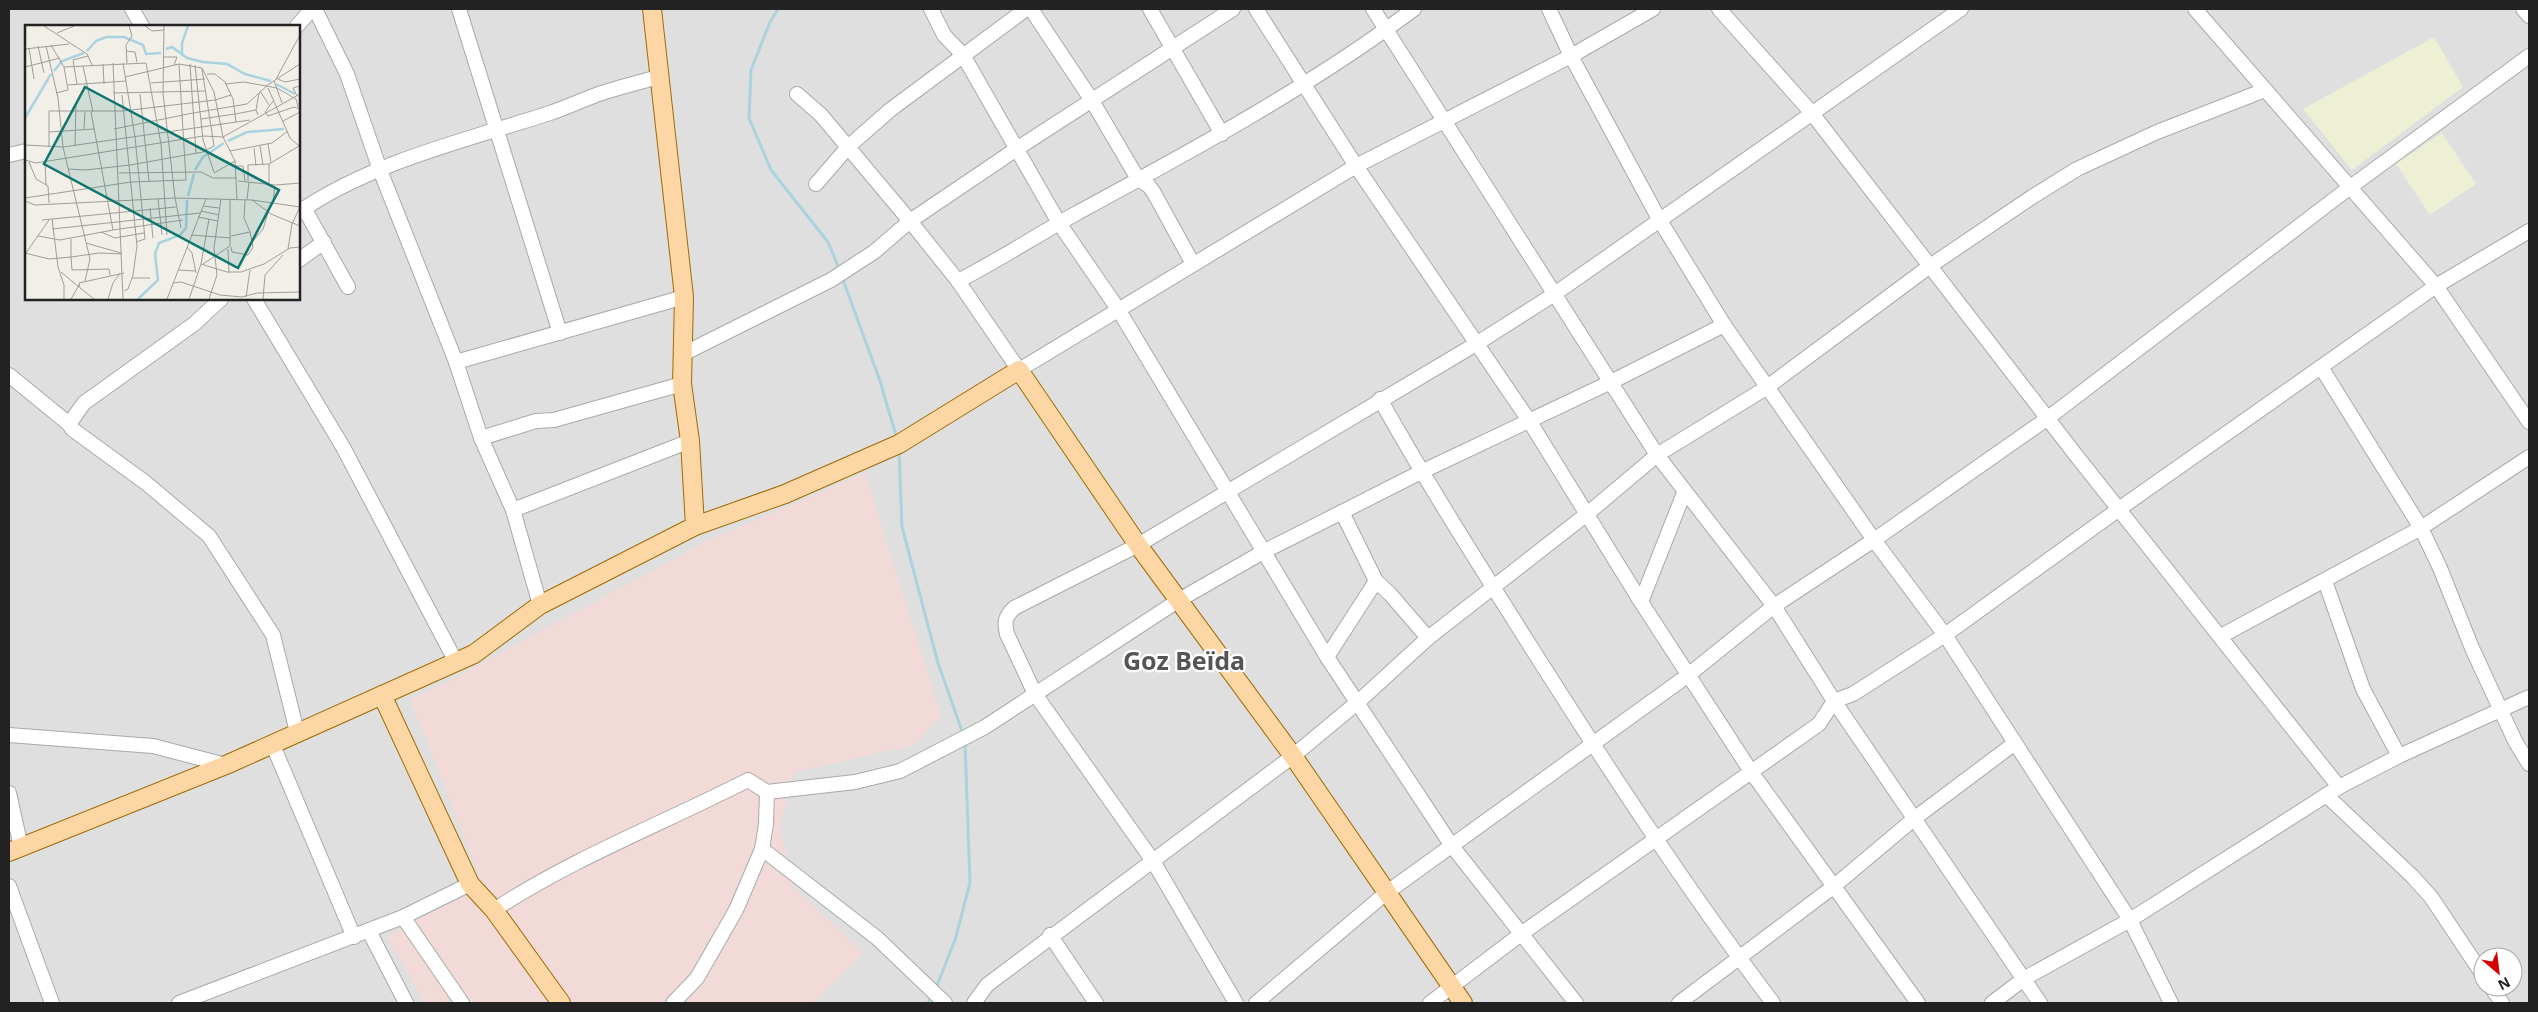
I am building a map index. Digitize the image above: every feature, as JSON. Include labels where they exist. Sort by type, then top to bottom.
[{"type":"main road","points":[[652,9],[658,77],[684,297],[682,384],[690,441],[695,526]]},
{"type":"main road","points":[[15,850],[226,765],[474,654],[540,606],[695,526],[777,497],[898,444],[1019,370],[1138,545],[1292,756],[1463,1003]]},
{"type":"main road","points":[[382,695],[470,884],[494,910],[561,1003]]},
{"type":"street","points":[[132,9],[141,25]]},
{"type":"street","points":[[297,25],[314,9],[347,74],[380,170],[456,362],[481,438],[513,510],[540,606]]},
{"type":"street","points":[[459,9],[560,333]]},
{"type":"street","points":[[931,9],[944,35],[963,55],[1018,148],[1059,223],[1118,309],[1327,658],[1452,846],[1576,1003]]},
{"type":"street","points":[[816,184],[848,148],[890,110],[1026,9]]},
{"type":"street","points":[[1030,9],[1091,98],[1138,179],[1149,186],[1154,193],[1193,264]]},
{"type":"street","points":[[1150,9],[1170,47],[1222,134]]},
{"type":"street","points":[[683,354],[830,280],[874,252],[910,221],[1091,98],[1233,9]]},
{"type":"street","points":[[1256,9],[1356,166],[1530,422],[1687,676],[1752,772],[1918,1003]]},
{"type":"street","points":[[1372,9],[1553,295],[1612,382],[1657,456],[1774,606],[1834,700],[2025,978],[2040,1003]]},
{"type":"street","points":[[958,281],[1138,179],[1222,134],[1305,85],[1414,9]]},
{"type":"street","points":[[1549,9],[1571,56],[1659,219],[1724,325],[1766,388],[1874,540],[1945,635],[2130,920],[2171,1003]]},
{"type":"street","points":[[797,94],[822,115],[910,221],[958,281],[1019,370],[1356,166],[1443,119],[1571,56],[1652,9]]},
{"type":"street","points":[[1719,9],[1811,112],[2119,509],[2339,787]]},
{"type":"street","points":[[1236,1003],[1153,861],[1036,694],[1004,624],[1007,615],[1014,608],[1043,592],[1138,545],[1229,493],[1380,400],[1476,344],[1553,295],[1811,112],[1961,9]]},
{"type":"street","points":[[2195,9],[2436,286],[2529,422]]},
{"type":"street","points":[[2523,9],[2529,16]]},
{"type":"street","points":[[1256,1003],[1386,893],[1687,676],[1774,606],[1874,540],[2048,418],[2349,188],[2529,56]]},
{"type":"street","points":[[348,287],[324,242],[302,210],[329,192],[380,170],[497,129],[658,77]]},
{"type":"street","points":[[974,1003],[987,985],[1050,936],[1292,756],[1358,702],[1428,638],[1494,588],[1657,456],[1766,388],[1930,266],[2077,169],[2157,132],[2265,90]]},
{"type":"street","points":[[9,155],[25,151]]},
{"type":"street","points":[[1430,1003],[1521,934],[1819,724],[1834,700],[1853,694],[1945,635],[2119,509],[2436,286],[2529,231]]},
{"type":"street","points":[[300,259],[324,242]]},
{"type":"street","points":[[456,362],[684,297]]},
{"type":"street","points":[[69,424],[84,402],[194,324],[220,300]]},
{"type":"street","points":[[255,300],[343,447],[456,662]]},
{"type":"street","points":[[494,910],[521,893],[632,836],[702,804],[748,780],[767,792],[855,782],[900,771],[986,727],[1179,600],[1263,552],[1421,472],[1530,422],[1724,325]]},
{"type":"street","points":[[2321,367],[2421,528],[2501,710],[2529,764]]},
{"type":"street","points":[[9,375],[69,424],[72,429],[146,483],[209,536],[273,636],[297,732]]},
{"type":"street","points":[[481,438],[536,421],[554,420],[682,384]]},
{"type":"street","points":[[1380,400],[1421,472],[1592,744],[1738,957],[1773,1003]]},
{"type":"street","points":[[513,510],[690,441]]},
{"type":"street","points":[[2221,636],[2421,528],[2529,457]]},
{"type":"street","points":[[1641,602],[1684,493]]},
{"type":"street","points":[[1342,512],[1376,581],[1390,594],[1428,638]]},
{"type":"street","points":[[1327,658],[1376,581]]},
{"type":"street","points":[[2325,581],[2363,689],[2399,756]]},
{"type":"street","points":[[1992,1003],[2025,978],[2130,920],[2339,787],[2399,756],[2529,697]]},
{"type":"street","points":[[9,735],[153,746],[226,765]]},
{"type":"street","points":[[272,743],[354,937]]},
{"type":"street","points":[[1679,1003],[1738,957],[1834,888],[1915,818],[2015,743]]},
{"type":"street","points":[[673,1003],[697,978],[736,910],[762,849],[766,824],[767,792]]},
{"type":"street","points":[[9,793],[15,850]]},
{"type":"street","points":[[2326,795],[2432,897],[2473,961]]},
{"type":"street","points":[[762,849],[877,938],[945,1003]]},
{"type":"street","points":[[179,1003],[354,937],[402,917],[470,884]]},
{"type":"street","points":[[9,886],[52,1003]]},
{"type":"street","points":[[402,917],[462,1003]]},
{"type":"street","points":[[368,931],[406,1003]]},
{"type":"street","points":[[1050,936],[1096,1003]]},
{"type":"shaded area","name":"Goz Beïda","points":[[9,9],[2529,9],[2529,1003],[9,1003]]},
{"type":"shaded area","points":[[865,473],[941,716],[914,745],[795,772],[780,825],[794,887],[863,953],[813,1003],[425,1003],[387,937],[480,877],[410,699],[447,682],[707,541]]},
{"type":"green space","points":[[2434,37],[2463,87],[2352,170],[2303,109]]},
{"type":"green space","points":[[2442,133],[2476,184],[2430,215],[2396,164]]},
{"type":"waterway","points":[[778,9],[770,22],[751,70],[749,118],[771,170],[828,242],[840,271]]},
{"type":"waterway","points":[[842,277],[880,381],[897,439]]},
{"type":"waterway","points":[[899,450],[902,527],[938,663],[963,734]]},
{"type":"waterway","points":[[936,988],[955,940],[970,883],[965,743]]},
{"type":"waterway","points":[[928,1003],[932,996]]},
{"type":"district","name":"Goz Beïda","points":[[1184,661]]}]
